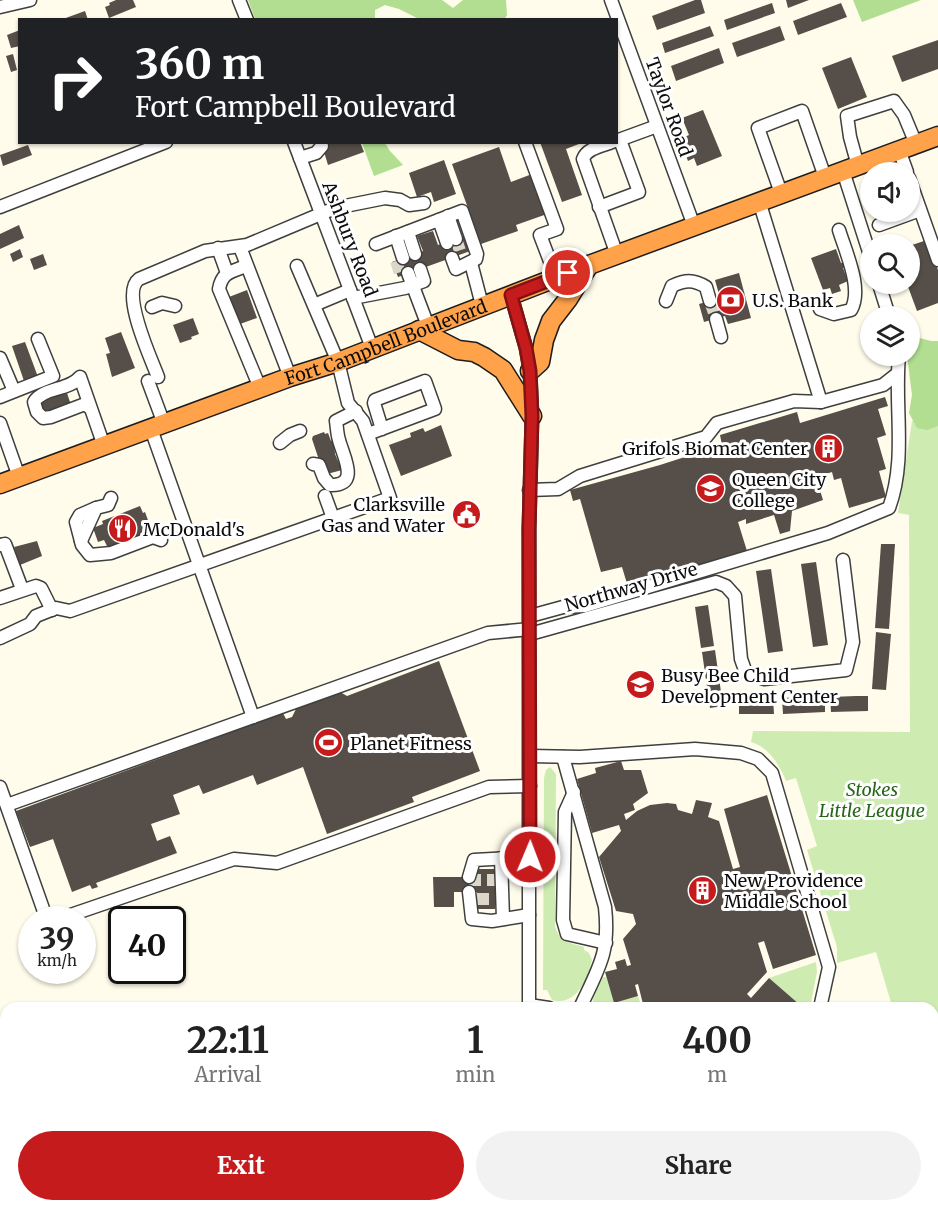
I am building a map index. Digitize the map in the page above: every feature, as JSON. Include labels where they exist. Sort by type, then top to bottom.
[{"type":"highway","name":"Fort Campbell Boulevard","points":[[0,484],[290,377],[338,362],[482,305],[938,136]]},
{"type":"highway","points":[[530,371],[540,362],[544,340],[551,321],[589,265]]},
{"type":"highway","points":[[423,328],[458,350],[474,352],[503,370],[532,416]]},
{"type":"street","points":[[0,7],[30,0]]},
{"type":"street","points":[[239,0],[246,18]]},
{"type":"street","name":"Taylor Road","points":[[611,0],[618,18]]},
{"type":"street","name":"Taylor Road","points":[[618,19],[694,226]]},
{"type":"street","points":[[865,234],[851,168],[847,116],[894,101],[904,115],[907,162]]},
{"type":"street","points":[[781,194],[758,128],[802,111],[825,177]]},
{"type":"street","points":[[618,140],[657,126]]},
{"type":"street","points":[[0,207],[161,144]]},
{"type":"street","name":"Ashbury Road","points":[[295,144],[372,348]]},
{"type":"street","points":[[526,144],[557,230],[540,235],[556,278]]},
{"type":"street","points":[[608,144],[590,151],[583,159],[617,255]]},
{"type":"street","points":[[599,207],[639,192],[617,144]]},
{"type":"street","points":[[300,158],[320,150]]},
{"type":"street","points":[[385,198],[400,189]]},
{"type":"street","points":[[253,717],[199,565],[157,427],[153,379],[134,312],[132,294],[135,281],[192,255],[218,248],[240,247],[334,208],[385,198],[400,200],[408,205],[424,203]]},
{"type":"street","points":[[759,201],[821,402]]},
{"type":"street","points":[[879,225],[921,210],[938,260]]},
{"type":"street","points":[[399,260],[387,240],[462,211],[477,254],[476,259],[465,259],[482,305]]},
{"type":"street","points":[[448,216],[456,239],[448,216]]},
{"type":"street","points":[[820,309],[834,314],[851,310],[855,302],[856,288],[839,230]]},
{"type":"street","points":[[408,232],[415,254]]},
{"type":"street","points":[[240,247],[290,377]]},
{"type":"street","points":[[218,248],[227,273]]},
{"type":"street","points":[[246,266],[227,273],[221,279],[219,289],[260,388]]},
{"type":"street","points":[[0,638],[30,624],[36,615],[56,608],[70,611],[390,498],[363,421],[348,404],[338,362],[297,266]]},
{"type":"street","points":[[314,305],[407,281],[424,280],[420,269]]},
{"type":"street","points":[[666,301],[672,286],[682,281],[694,280],[706,287],[710,301]]},
{"type":"street","points":[[407,281],[423,328]]},
{"type":"street","points":[[511,295],[530,371],[532,416],[529,490],[529,1002]]},
{"type":"street","points":[[152,307],[162,303],[175,306]]},
{"type":"street","points":[[716,319],[721,337]]},
{"type":"street","points":[[0,397],[53,376],[38,339]]},
{"type":"street","points":[[0,358],[14,391]]},
{"type":"street","points":[[7,805],[488,633],[530,626],[563,607],[585,606],[828,533],[889,508],[897,488],[900,425],[898,366]]},
{"type":"street","points":[[529,490],[558,489],[580,476],[706,436],[717,423],[794,401],[821,402],[883,385],[897,374]]},
{"type":"street","points":[[91,409],[85,404],[47,418],[37,412],[34,402],[39,396],[75,383],[80,377],[104,446]]},
{"type":"street","points":[[368,434],[382,429],[435,409],[425,381],[375,400],[382,429]]},
{"type":"street","points":[[313,464],[319,465],[324,478],[330,485],[343,481],[348,475],[348,465],[338,439],[336,421],[356,411]]},
{"type":"street","points":[[0,423],[19,477]]},
{"type":"street","points":[[280,443],[300,431]]},
{"type":"street","points":[[325,496],[333,518]]},
{"type":"street","points":[[111,498],[108,505],[80,515],[77,520],[81,541],[87,553],[97,556],[153,537],[161,540]]},
{"type":"street","points":[[3,544],[22,589]]},
{"type":"street","name":"Northway Drive","points":[[530,626],[716,582],[726,586],[735,597],[741,659],[746,673],[764,679],[846,669],[853,642],[843,560]]},
{"type":"street","points":[[0,598],[36,586],[42,588],[52,610]]},
{"type":"street","points":[[530,756],[563,757],[695,750],[741,753],[758,759],[772,773],[829,967],[821,1002]]},
{"type":"street","points":[[563,757],[605,907],[607,931],[603,961],[583,1002]]},
{"type":"street","points":[[96,906],[234,859],[277,863],[489,787],[530,786]]},
{"type":"street","points":[[0,787],[43,906]]},
{"type":"street","points":[[574,792],[565,812],[563,920],[567,934],[606,943]]},
{"type":"street","points":[[469,877],[474,860],[530,857]]},
{"type":"street","points":[[501,858],[499,899],[503,918]]},
{"type":"street","points":[[472,897],[472,919],[492,921],[529,915]]},
{"type":"green space","points":[[248,0],[442,0],[453,8],[463,0],[506,0],[507,15],[505,18],[417,18],[385,5],[375,10],[375,18],[255,18]]},
{"type":"green space","points":[[853,0],[921,0],[862,22]]},
{"type":"green space","points":[[362,144],[386,144],[403,165],[374,176]]},
{"type":"green space","points":[[920,338],[938,341],[938,426],[927,430],[917,428],[909,413],[912,395],[908,366],[920,366]]},
{"type":"green space","name":"Stokes Little League","points":[[938,416],[938,1002],[891,1002],[876,952],[837,963],[837,947],[807,850],[817,846],[796,778],[786,781],[777,763],[763,748],[751,742],[753,731],[910,732],[909,515],[898,513],[912,421]]},
{"type":"green space","points":[[550,767],[556,774],[555,926],[562,939],[584,947],[592,960],[579,990],[574,996],[560,1001],[552,1000],[547,990],[543,990],[544,778],[546,770]]},
{"type":"green space","points":[[816,962],[817,972],[811,1002],[795,1002],[769,978]]},
{"type":"green space","points":[[602,977],[606,977],[614,1002],[593,1002],[596,988]]},
{"type":"green space","points":[[638,996],[640,1002],[617,1002]]},
{"type":"building","points":[[116,0],[133,0],[136,7],[109,18],[105,7]]},
{"type":"building","points":[[695,0],[701,0],[705,13],[657,30],[652,16]]},
{"type":"building","points":[[786,0],[809,0],[788,8]]},
{"type":"building","points":[[772,3],[775,13],[727,30],[724,20]]},
{"type":"building","points":[[841,3],[847,17],[798,35],[793,21]]},
{"type":"building","points":[[85,11],[87,18],[66,18]]},
{"type":"building","points":[[710,26],[714,36],[665,53],[662,43]]},
{"type":"building","points":[[780,26],[785,40],[737,57],[732,43]]},
{"type":"building","points":[[18,31],[18,46],[11,48],[7,35]]},
{"type":"building","points":[[938,40],[938,69],[902,82],[892,56]]},
{"type":"building","points":[[719,48],[724,63],[676,81],[671,66]]},
{"type":"building","points":[[13,54],[17,70],[11,72],[6,56]]},
{"type":"building","points":[[851,57],[867,97],[838,109],[822,68]]},
{"type":"building","points":[[703,110],[722,156],[697,166],[694,158],[688,161],[680,139],[689,135],[682,118]]},
{"type":"building","points":[[322,144],[361,144],[364,152],[328,165]]},
{"type":"building","points":[[541,144],[579,144],[566,149],[582,195],[562,202]]},
{"type":"building","points":[[28,145],[32,155],[3,166],[0,155]]},
{"type":"building","points":[[499,147],[511,182],[532,174],[547,214],[516,225],[518,231],[481,244],[452,164]]},
{"type":"building","points":[[444,160],[456,194],[434,202],[431,192],[417,197],[409,173]]},
{"type":"building","points":[[19,225],[24,238],[0,249],[0,234]]},
{"type":"building","points":[[433,231],[438,245],[468,235],[473,250],[398,277],[392,262],[423,251],[417,236]]},
{"type":"building","points":[[927,240],[938,270],[938,303],[920,310],[920,306],[915,306],[911,294],[920,294],[920,242]]},
{"type":"building","points":[[20,249],[23,257],[13,262],[10,254]]},
{"type":"building","points":[[836,249],[841,263],[844,262],[846,267],[843,268],[848,281],[839,285],[841,291],[832,294],[830,288],[823,290],[811,258]]},
{"type":"building","points":[[43,254],[47,265],[34,270],[30,259]]},
{"type":"building","name":"U.S. Bank","points":[[739,273],[751,318],[728,324],[725,316],[704,322],[699,304],[720,298],[715,280]]},
{"type":"building","points":[[247,290],[257,318],[240,324],[229,297]]},
{"type":"building","points":[[193,318],[199,334],[180,343],[173,325]]},
{"type":"building","points":[[121,332],[135,368],[112,377],[106,354],[110,353],[105,338]]},
{"type":"building","points":[[25,342],[38,377],[24,381],[12,346]]},
{"type":"building","points":[[64,391],[71,405],[42,414],[38,401]]},
{"type":"building","points":[[885,397],[888,406],[878,409],[886,435],[877,438],[886,469],[879,471],[886,497],[849,508],[841,478],[834,480],[832,472],[816,477],[823,500],[792,511],[790,531],[780,534],[774,515],[746,524],[746,519],[738,522],[747,551],[628,587],[622,567],[601,572],[580,499],[573,501],[570,490],[722,445],[720,435],[797,412],[800,423]]},
{"type":"building","points":[[441,425],[452,456],[401,476],[389,445],[411,437],[410,433],[423,428],[425,432]]},
{"type":"building","points":[[328,433],[331,441],[334,440],[335,454],[342,470],[327,474],[321,459],[319,460],[312,439],[313,436]]},
{"type":"building","name":"McDonald's","points":[[140,506],[143,513],[145,512],[153,534],[109,550],[104,540],[98,542],[93,528],[103,524],[102,521]]},
{"type":"building","points":[[37,541],[42,556],[20,565],[14,547]]},
{"type":"building","points":[[881,544],[895,544],[889,629],[875,628]]},
{"type":"building","points":[[816,562],[828,645],[813,647],[801,564]]},
{"type":"building","points":[[771,569],[783,651],[768,653],[756,571]]},
{"type":"building","points":[[708,605],[714,646],[701,648],[695,607]]},
{"type":"building","points":[[876,632],[891,634],[886,690],[872,689]]},
{"type":"building","points":[[715,650],[723,706],[710,708],[702,652]]},
{"type":"building","points":[[439,661],[480,771],[412,797],[414,802],[327,834],[303,767],[257,785],[253,775],[203,794],[199,785],[173,795],[180,814],[151,824],[157,841],[170,836],[177,853],[96,883],[98,887],[92,889],[90,885],[72,892],[53,839],[30,847],[16,811],[283,713],[286,719],[292,717],[297,707],[340,692],[347,696]]},
{"type":"building","name":"Busy Bee Child Development Center","points":[[633,672],[648,672],[647,698],[633,698]]},
{"type":"building","points":[[868,696],[868,711],[831,712],[830,697]]},
{"type":"building","points":[[825,697],[825,712],[783,714],[782,698]]},
{"type":"building","points":[[739,699],[773,699],[774,714],[739,714]]},
{"type":"building","name":"New Providence Middle School","points":[[621,761],[624,770],[641,770],[648,793],[633,804],[635,810],[624,814],[626,820],[637,811],[650,805],[676,804],[678,810],[692,814],[696,800],[712,803],[708,817],[719,821],[733,869],[740,867],[724,809],[767,795],[816,955],[773,969],[764,941],[758,943],[767,972],[747,994],[751,998],[769,978],[797,1002],[642,1002],[638,984],[635,985],[638,996],[614,1002],[605,972],[617,969],[615,962],[625,959],[627,966],[631,965],[623,939],[636,924],[633,914],[616,911],[599,857],[621,831],[619,825],[592,833],[577,779],[596,773],[595,768]]},
{"type":"building","points":[[477,869],[495,869],[495,909],[477,909],[477,892],[454,892],[454,907],[434,907],[433,877],[477,877]]},
{"type":"tunnel","points":[[456,239],[461,254]]},
{"type":"tunnel","points":[[396,261],[401,276]]},
{"type":"tunnel","points":[[710,301],[716,319]]},
{"type":"tunnel","points":[[469,880],[495,880]]},
{"type":"tunnel","points":[[477,899],[495,899]]},
{"type":"place","name":"U.S. Bank","points":[[731,300]]},
{"type":"place","name":"Grifols Biomat Center","points":[[829,448]]},
{"type":"place","name":"Queen City College","points":[[711,489]]},
{"type":"place","name":"Clarksville Gas and Water","points":[[466,514]]},
{"type":"place","name":"McDonald's","points":[[122,529]]},
{"type":"place","name":"Busy Bee Child Development Center","points":[[640,685]]},
{"type":"place","name":"Planet Fitness","points":[[329,743]]},
{"type":"place","name":"New Providence Middle School","points":[[703,890]]},
{"type":"route","points":[[530,857],[529,481],[532,416],[530,371],[511,295],[568,273]]}]
